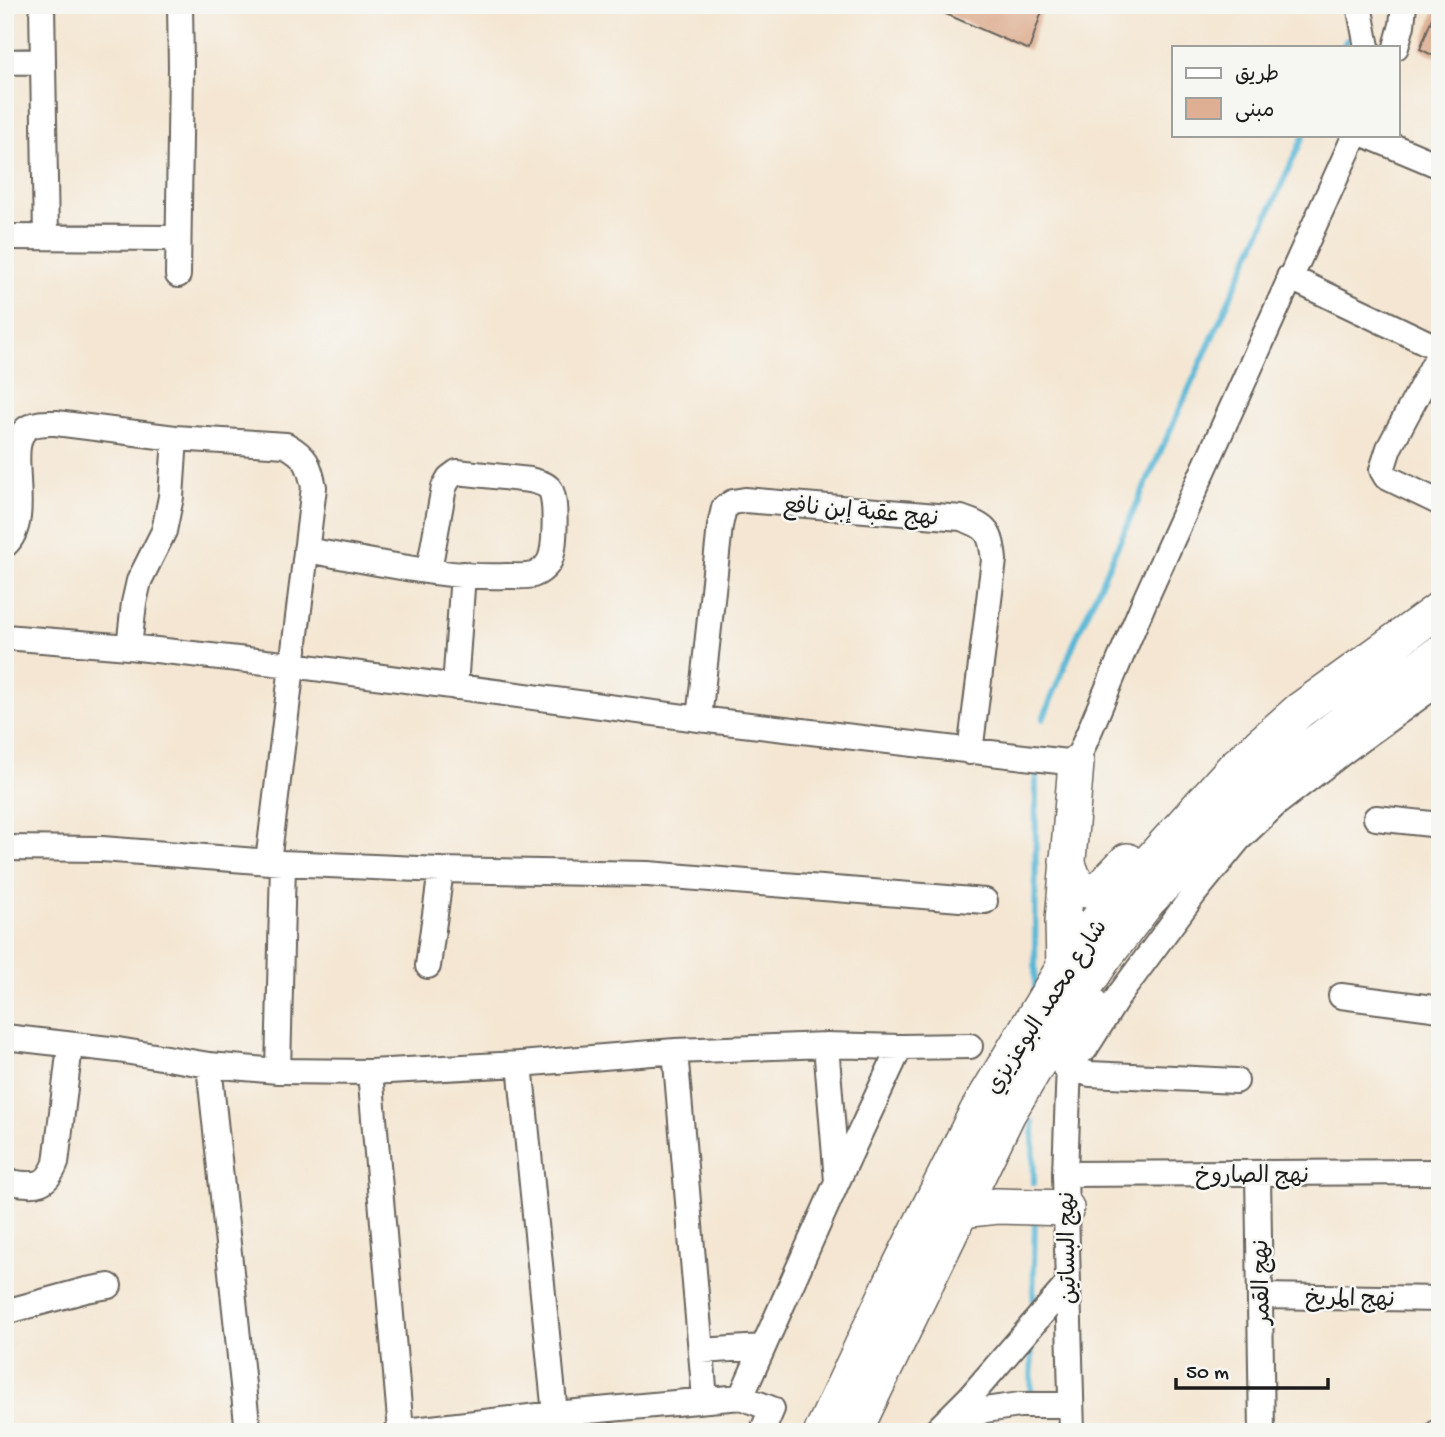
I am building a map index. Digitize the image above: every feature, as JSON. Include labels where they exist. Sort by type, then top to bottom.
[{"type":"highway","name":"شارع محمد البوعزيزي","points":[[822,1432],[892,1282],[977,1112],[1064,967],[1101,916],[1234,768],[1300,710],[1440,609]]},
{"type":"highway","name":"شارع محمد البوعزيزي","points":[[854,1432],[1007,1113],[1103,959],[1147,902],[1255,789],[1375,698],[1440,653]]},
{"type":"highway","points":[[1064,967],[1063,921],[1076,763]]},
{"type":"highway","points":[[1067,861],[1076,886],[1083,891],[1100,889],[1163,825],[1234,768]]},
{"type":"highway","points":[[1070,1070],[1090,1005],[1147,902]]},
{"type":"highway","points":[[961,1210],[998,1206],[1065,1191]]},
{"type":"street","points":[[42,5],[46,237]]},
{"type":"street","points":[[178,275],[180,5]]},
{"type":"street","points":[[1359,5],[1367,46]]},
{"type":"street","points":[[1396,46],[1404,5]]},
{"type":"street","points":[[5,62],[43,61]]},
{"type":"street","points":[[5,637],[292,665],[699,719],[1076,763],[1145,600],[1289,276],[1355,136]]},
{"type":"street","points":[[1368,136],[1440,166]]},
{"type":"street","points":[[5,237],[177,237]]},
{"type":"street","points":[[1289,276],[1440,350],[1390,448],[1382,470],[1386,477],[1440,503]]},
{"type":"street","points":[[5,545],[15,532],[19,515],[17,456],[20,437],[26,428],[39,423],[175,438],[286,445],[299,453],[309,464],[314,487],[292,665],[275,863],[278,1071]]},
{"type":"street","points":[[129,647],[139,581],[156,552],[164,531],[171,498],[175,438]]},
{"type":"street","points":[[306,550],[429,570],[463,574],[496,577],[533,575],[545,568],[551,559],[554,498],[550,489],[530,480],[457,472],[449,478],[444,487],[429,570]]},
{"type":"street","name":"نهج عقبة إبن نافع","points":[[699,719],[724,508],[733,502],[745,500],[961,518],[981,525],[991,538],[994,560],[970,752]]},
{"type":"street","points":[[455,687],[463,574]]},
{"type":"street","points":[[1236,1081],[1090,1074],[1070,1070],[1120,995],[1194,894],[1239,839],[1276,804],[1440,682]]},
{"type":"street","points":[[1376,818],[1440,825]]},
{"type":"street","points":[[5,848],[102,849],[275,863],[441,870],[648,874],[985,901]]},
{"type":"street","points":[[428,967],[441,870]]},
{"type":"street","points":[[1342,996],[1440,1009]]},
{"type":"street","points":[[5,1037],[118,1050],[209,1065],[278,1071],[370,1072],[520,1064],[676,1051],[825,1045],[970,1046]]},
{"type":"street","points":[[825,1045],[837,1182]]},
{"type":"street","points":[[5,1182],[39,1184],[48,1181],[52,1175],[56,1163],[70,1046]]},
{"type":"street","points":[[741,1396],[900,1047]]},
{"type":"street","points":[[676,1051],[705,1399]]},
{"type":"street","points":[[520,1064],[555,1414]]},
{"type":"street","points":[[209,1065],[248,1432]]},
{"type":"street","name":"نهج البساتين","points":[[1070,1070],[1065,1191],[1072,1432]]},
{"type":"street","points":[[370,1072],[399,1431],[741,1396],[772,1409],[762,1432]]},
{"type":"street","name":"نهج الصاروخ","points":[[1065,1191],[1258,1174],[1440,1172]]},
{"type":"street","name":"نهج القمر","points":[[1258,1174],[1262,1432]]},
{"type":"street","points":[[5,1312],[109,1286]]},
{"type":"street","points":[[936,1430],[969,1398],[1066,1286]]},
{"type":"street","name":"نهج المريخ","points":[[1260,1296],[1440,1299]]},
{"type":"street","points":[[701,1351],[762,1348]]},
{"type":"street","points":[[936,1430],[985,1410],[1020,1405],[1071,1405]]},
{"type":"building","points":[[925,5],[1044,5],[1029,50]]},
{"type":"building","points":[[1437,5],[1440,5],[1440,59],[1420,49]]},
{"type":"waterway","points":[[1344,46],[1347,40]]},
{"type":"waterway","points":[[1043,719],[1077,636],[1304,136]]},
{"type":"waterway","points":[[1035,988],[1036,766]]},
{"type":"waterway","points":[[1033,1122],[1034,1183]]},
{"type":"waterway","points":[[1033,1312],[1035,1219]]},
{"type":"waterway","points":[[1031,1399],[1032,1337]]}]
